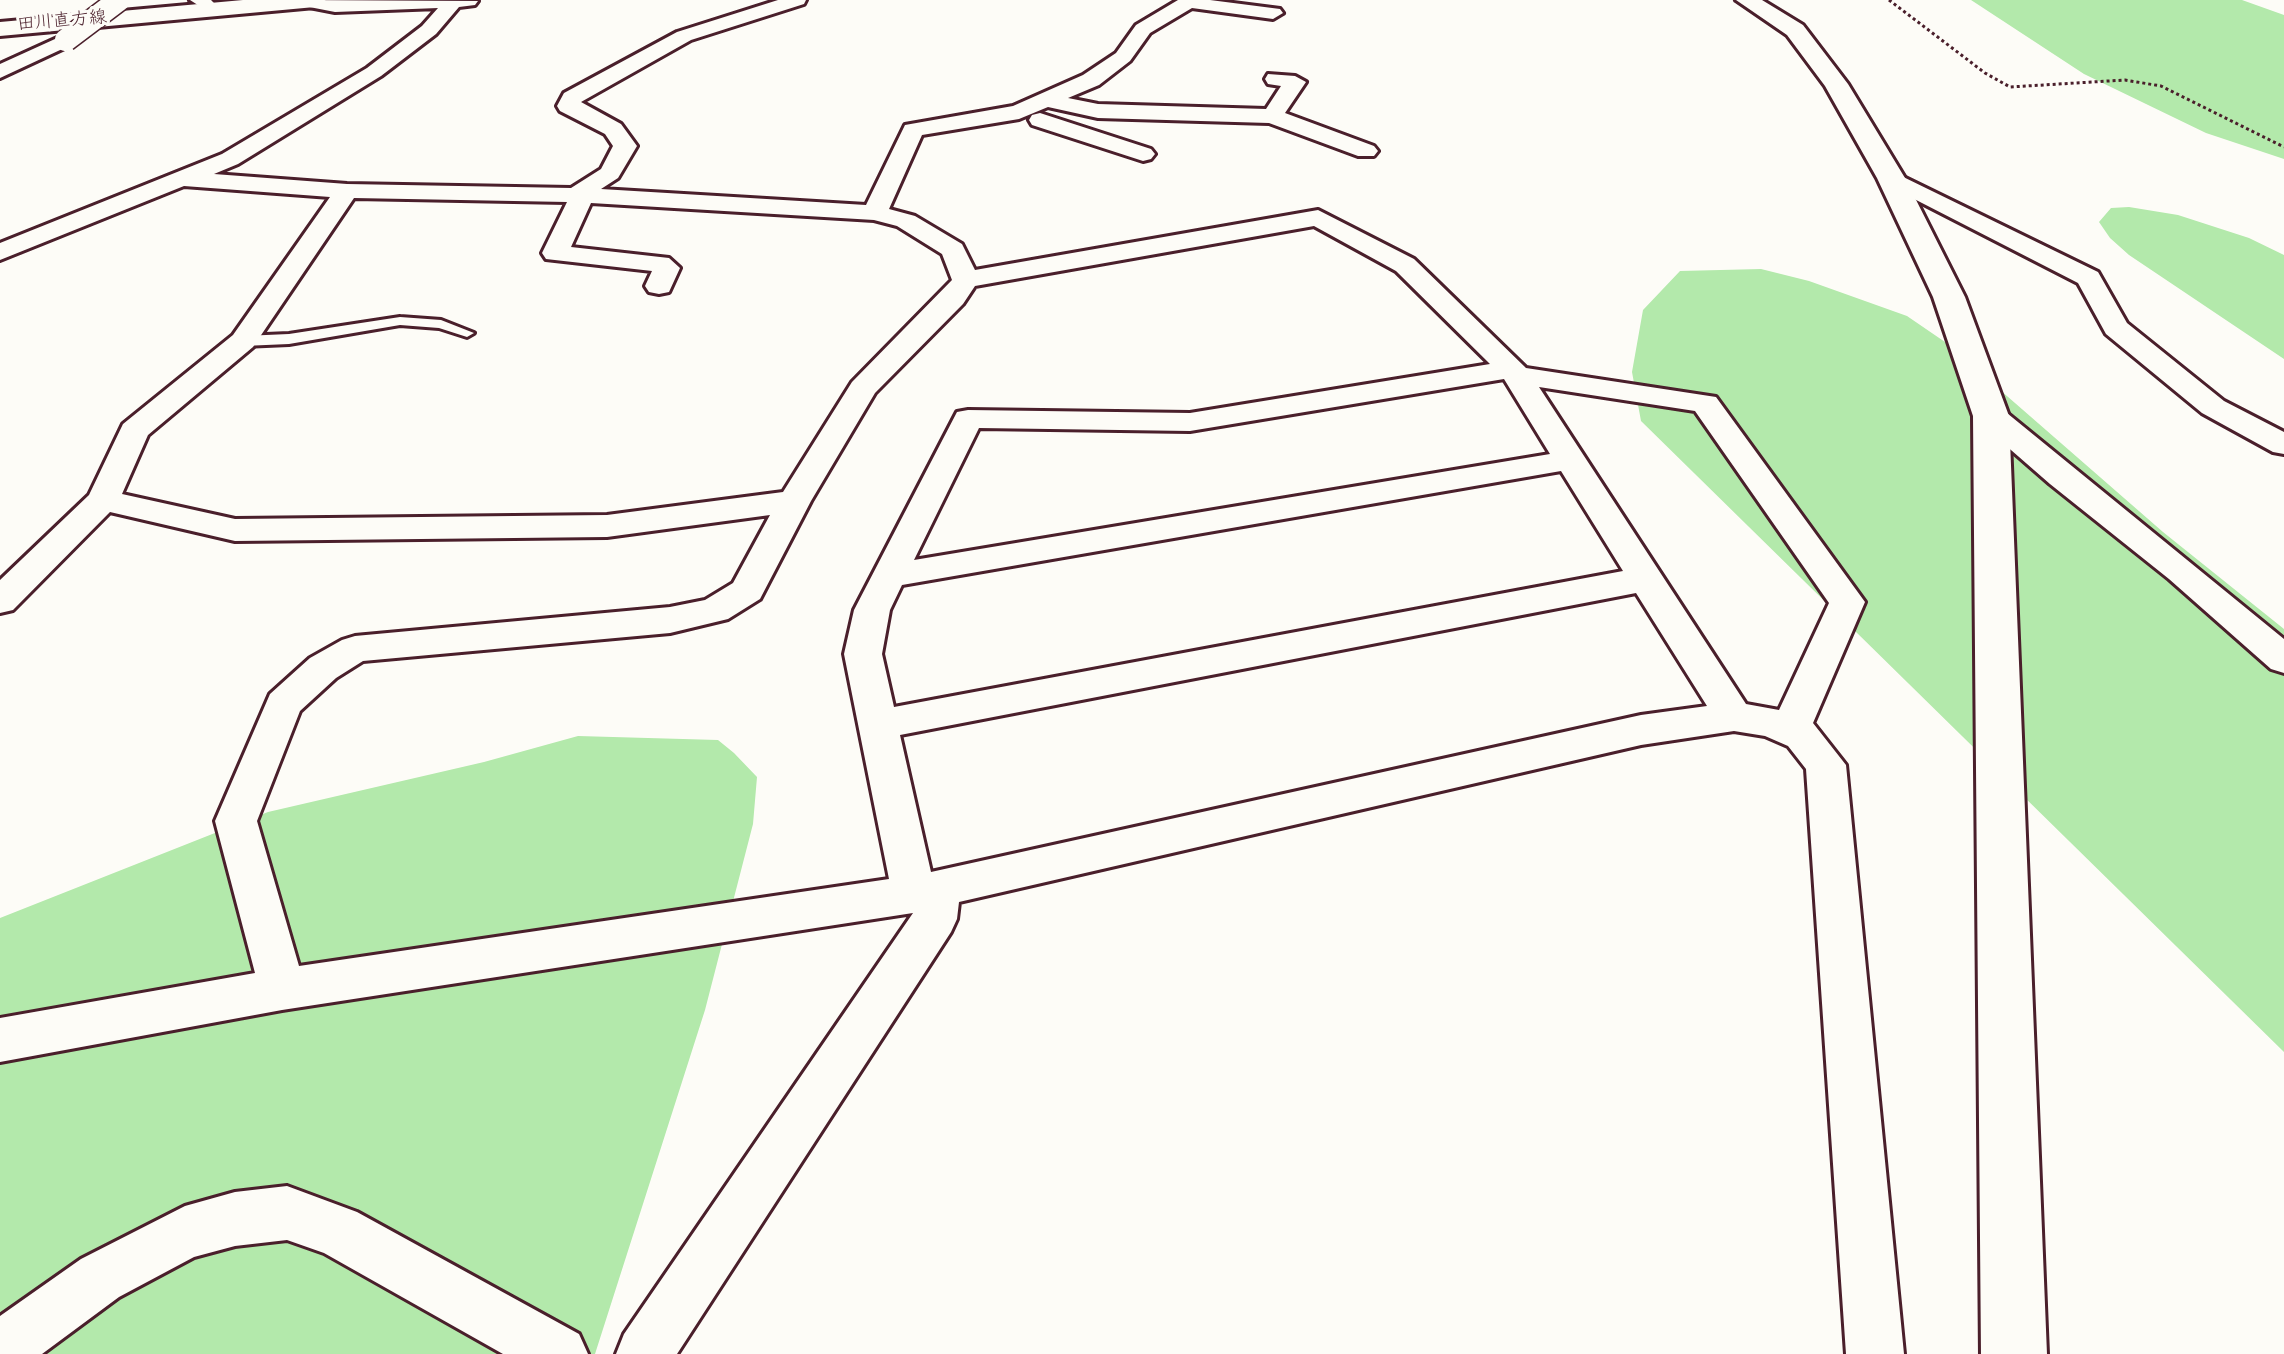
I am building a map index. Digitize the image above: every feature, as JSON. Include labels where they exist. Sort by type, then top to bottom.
[{"type":"street","points":[[0,72],[66,40],[119,0]]},
{"type":"street","name":"田川直方線","points":[[0,22],[232,0]]},
{"type":"street","points":[[306,0],[335,6],[462,1]]},
{"type":"street","name":"田川直方線","points":[[0,29],[306,0]]},
{"type":"street","points":[[613,129],[568,106],[572,98],[684,36],[797,0]]},
{"type":"street","points":[[1747,0],[1795,30],[1836,84],[1891,178],[1949,297],[1991,416],[2014,1354]]},
{"type":"street","points":[[0,252],[230,159],[374,72],[462,1]]},
{"type":"street","points":[[875,213],[913,130],[1019,112],[1091,80],[1123,57],[1143,29],[1191,1],[1227,9],[1273,13]]},
{"type":"street","points":[[659,286],[667,268],[660,264],[555,253],[579,195],[610,173],[625,146],[613,129],[607,107],[615,93],[652,69],[667,68]]},
{"type":"street","points":[[1272,116],[1295,82],[1276,79]]},
{"type":"street","points":[[1046,100],[1098,111],[1272,116],[1366,151]]},
{"type":"street","points":[[1019,112],[1143,154]]},
{"type":"street","points":[[1891,178],[2089,278],[2116,328],[2213,407],[2284,445]]},
{"type":"street","points":[[183,179],[347,191],[579,195],[875,213],[906,221],[953,250],[966,280]]},
{"type":"street","points":[[0,601],[103,500],[134,431],[243,341],[347,191]]},
{"type":"street","points":[[282,989],[236,821],[284,704],[323,668],[355,649],[670,620],[715,610],[747,591],[794,501],[863,388],[953,298],[966,280],[1008,270],[1318,218],[1405,265],[1514,372],[1734,717]]},
{"type":"street","points":[[644,1354],[935,919],[878,725],[863,654],[872,610],[968,419],[1190,422],[1514,372],[1705,403],[1847,602],[1790,730]]},
{"type":"street","points":[[1991,416],[2061,477],[2181,571],[2284,660]]},
{"type":"street","points":[[889,576],[1570,460]]},
{"type":"street","points":[[103,500],[235,530],[607,526],[794,501]]},
{"type":"street","points":[[878,725],[1646,579]]},
{"type":"street","points":[[0,1040],[282,989],[926,891],[1641,730],[1734,717],[1770,722],[1802,735],[1826,765],[1875,1354]]},
{"type":"street","points":[[2,1354],[30,1326],[100,1278],[185,1233],[235,1219],[287,1213],[338,1231],[559,1354]]},
{"type":"lane","points":[[243,341],[289,339],[400,321],[441,324],[467,333]]},
{"type":"path","points":[[1889,0],[1985,73],[2010,87],[2125,80],[2161,86],[2284,147]]},
{"type":"green space","points":[[1971,0],[2242,0],[2284,15],[2284,159],[2206,133],[2084,74]]},
{"type":"green space","points":[[2129,207],[2178,215],[2249,238],[2284,255],[2284,359],[2129,255],[2110,238],[2099,222],[2111,208]]},
{"type":"green space","points":[[1761,269],[1809,281],[1907,316],[1945,342],[2163,532],[2284,629],[2284,1052],[1641,421],[1632,372],[1643,310],[1680,271]]},
{"type":"green space","points":[[578,736],[718,740],[757,777],[753,824],[705,1010],[595,1354],[0,1354],[0,918],[268,812],[484,762]]}]
